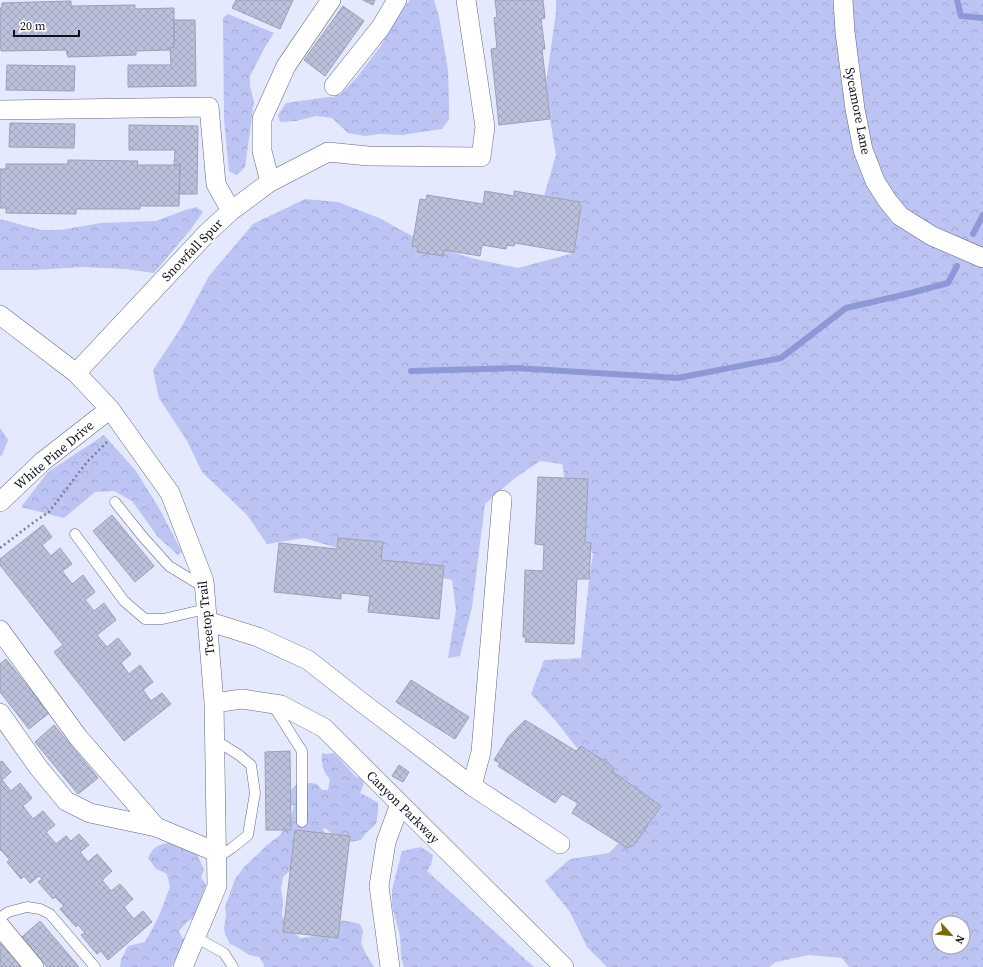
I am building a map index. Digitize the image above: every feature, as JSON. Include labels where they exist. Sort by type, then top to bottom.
[{"type":"street","points":[[270,182],[262,152],[262,119],[286,66],[331,0]]},
{"type":"street","points":[[334,86],[381,27],[397,0]]},
{"type":"street","name":"Snowfall Spur","points":[[76,373],[207,233],[231,211],[270,182],[328,152],[368,156],[481,157],[485,127],[466,0]]},
{"type":"street","name":"Sycamore Lane","points":[[843,0],[845,32],[854,109],[863,150],[875,180],[887,200],[900,216],[932,236],[983,258]]},
{"type":"street","points":[[0,110],[209,107],[216,184],[231,211]]},
{"type":"street","name":"Treetop Trail","points":[[0,315],[76,373],[115,416],[170,492],[204,581],[214,703],[217,886],[183,967]]},
{"type":"street","name":"White Pine Drive","points":[[0,502],[42,462],[115,416]]},
{"type":"street","points":[[472,786],[481,752],[502,500]]},
{"type":"street","points":[[207,615],[308,660],[472,786],[560,844]]},
{"type":"street","points":[[0,630],[78,737],[156,827]]},
{"type":"street","name":"Canyon Parkway","points":[[214,703],[242,699],[281,705],[324,728],[564,967]]},
{"type":"street","points":[[0,713],[38,766],[66,801],[90,813],[156,827],[216,856]]},
{"type":"street","points":[[390,967],[379,886],[386,842],[400,804]]},
{"type":"street","points":[[0,926],[34,967]]},
{"type":"lane","points":[[115,502],[169,566],[205,588]]},
{"type":"lane","points":[[75,534],[124,601],[145,619],[163,620],[207,615]]},
{"type":"lane","points":[[272,704],[302,751],[302,822]]},
{"type":"lane","points":[[215,740],[240,755],[251,765],[255,793],[248,835],[232,848],[216,856]]},
{"type":"lane","points":[[0,918],[8,912],[27,907],[40,909],[50,914],[95,967]]},
{"type":"lane","points":[[195,937],[224,953],[233,967]]},
{"type":"path","points":[[0,548],[49,512],[87,462],[110,439],[115,416]]},
{"type":"green space","points":[[410,0],[434,0],[439,17],[448,70],[449,103],[449,119],[442,129],[402,135],[380,134],[365,136],[348,133],[332,118],[316,116],[296,121],[280,122],[278,115],[286,103],[340,95],[357,77],[380,47],[399,14]]},
{"type":"green space","points":[[556,0],[983,0],[983,967],[849,967],[842,958],[809,955],[776,962],[769,967],[607,967],[587,947],[570,912],[545,881],[570,859],[609,853],[633,828],[581,753],[555,720],[531,694],[544,660],[581,658],[593,554],[575,523],[562,464],[540,461],[515,478],[485,504],[472,607],[460,656],[448,658],[456,610],[452,580],[425,574],[304,538],[267,544],[247,515],[202,472],[187,441],[159,398],[153,370],[182,326],[209,276],[253,224],[305,199],[338,202],[379,218],[429,245],[471,258],[518,268],[574,253],[581,206],[579,205],[580,202],[544,196],[556,155],[546,84],[556,12]]},
{"type":"green space","points":[[228,14],[274,33],[250,76],[250,86],[254,102],[245,167],[237,175],[229,171],[224,119],[223,18]]},
{"type":"green space","points":[[196,207],[203,212],[191,229],[154,273],[126,269],[82,267],[33,270],[0,270],[0,219],[41,230],[60,230],[101,223],[156,221]]},
{"type":"green space","points":[[0,428],[8,440],[2,455],[0,456]]},
{"type":"green space","points":[[104,435],[136,471],[160,510],[182,552],[178,555],[158,537],[132,501],[114,491],[95,492],[64,518],[21,507],[48,472]]},
{"type":"green space","points":[[322,753],[334,753],[355,776],[360,778],[364,783],[360,793],[378,803],[376,824],[361,840],[344,843],[323,828],[326,842],[283,877],[281,889],[283,900],[282,916],[289,928],[300,938],[315,936],[324,925],[335,921],[347,921],[360,924],[363,931],[361,943],[374,967],[264,967],[259,957],[249,955],[230,944],[224,928],[226,915],[225,907],[235,879],[245,866],[279,836],[289,824],[294,806],[286,802],[284,797],[297,784],[317,784],[322,790],[328,790],[330,779],[323,767]]},
{"type":"green space","points":[[174,842],[197,853],[204,870],[201,877],[206,885],[194,918],[188,921],[179,931],[187,943],[171,967],[120,967],[121,960],[128,946],[145,942],[159,916],[170,887],[167,874],[156,869],[148,858],[153,850],[158,846]]},
{"type":"green space","points":[[421,847],[433,855],[431,865],[427,871],[534,967],[404,967],[401,957],[400,936],[392,906],[392,890],[402,851]]},
{"type":"building","points":[[236,0],[293,0],[280,29],[232,8]]},
{"type":"building","points":[[363,0],[375,0],[373,5]]},
{"type":"building","points":[[495,0],[543,0],[545,18],[541,19],[545,49],[542,49],[550,119],[499,125],[491,49],[497,48],[494,18],[497,17]]},
{"type":"building","points":[[71,1],[71,6],[135,5],[135,9],[174,8],[174,47],[170,48],[170,50],[136,51],[136,55],[68,57],[66,50],[1,51],[0,8],[2,8],[2,3]]},
{"type":"building","points":[[343,6],[364,21],[325,76],[304,60]]},
{"type":"building","points":[[174,20],[195,20],[196,86],[128,87],[128,65],[171,65],[170,48],[174,47]]},
{"type":"building","points":[[7,65],[75,66],[74,91],[6,90]]},
{"type":"building","points":[[10,123],[75,124],[74,148],[9,147]]},
{"type":"building","points":[[129,125],[198,126],[197,194],[179,194],[180,165],[174,165],[175,150],[129,150]]},
{"type":"building","points":[[68,160],[138,161],[137,165],[180,165],[179,206],[140,206],[140,209],[76,209],[76,214],[6,213],[6,208],[0,208],[0,169],[6,169],[6,164],[68,164]]},
{"type":"building","points":[[485,191],[514,196],[514,191],[580,202],[579,205],[581,206],[574,253],[515,243],[514,246],[507,245],[506,249],[482,245],[480,256],[444,250],[443,256],[417,252],[418,247],[412,246],[420,199],[426,200],[427,195],[483,204]]},
{"type":"building","points":[[538,477],[588,479],[585,542],[591,543],[589,579],[577,579],[574,644],[525,642],[526,637],[523,637],[525,570],[543,571],[544,545],[535,544]]},
{"type":"building","points":[[112,515],[154,566],[135,582],[93,531]]},
{"type":"building","points":[[43,525],[52,537],[42,545],[51,556],[60,548],[72,564],[62,571],[72,584],[83,575],[95,592],[85,600],[94,611],[104,603],[116,620],[97,635],[107,647],[118,638],[131,654],[121,663],[129,674],[140,665],[153,682],[143,690],[151,701],[162,693],[171,704],[124,741],[54,652],[63,645],[0,565],[0,559]]},
{"type":"building","points":[[338,538],[383,542],[381,560],[444,566],[439,619],[368,612],[370,596],[341,593],[341,599],[274,592],[279,543],[337,549]]},
{"type":"building","points":[[6,659],[49,713],[29,729],[0,692],[0,664]]},
{"type":"building","points":[[411,680],[469,717],[455,739],[396,702]]},
{"type":"building","points":[[525,720],[576,751],[581,746],[612,766],[613,772],[661,806],[634,845],[627,848],[572,813],[578,803],[562,794],[555,803],[498,766],[500,763],[494,760],[509,736]]},
{"type":"building","points":[[54,725],[98,778],[78,794],[35,742]]},
{"type":"building","points":[[290,751],[291,830],[266,830],[265,752]]},
{"type":"building","points":[[2,761],[11,772],[2,780],[11,791],[20,783],[32,798],[23,806],[33,819],[43,811],[55,825],[46,832],[56,844],[66,836],[71,841],[79,834],[89,845],[80,852],[88,862],[97,854],[112,871],[102,880],[111,891],[120,884],[133,899],[124,907],[134,919],[143,911],[152,922],[108,960],[101,951],[97,954],[81,935],[85,933],[78,925],[76,927],[60,909],[64,906],[55,897],[53,899],[38,882],[42,879],[39,876],[30,883],[24,876],[21,879],[7,862],[10,860],[1,850],[0,851],[0,762]]},
{"type":"building","points":[[399,765],[409,772],[403,782],[392,776]]},
{"type":"building","points":[[295,830],[350,836],[338,938],[283,932]]},
{"type":"building","points":[[40,921],[79,967],[47,967],[22,937]]},
{"type":"building","points":[[0,943],[21,967],[0,967]]},
{"type":"waterway","points":[[957,0],[961,16],[983,18]]},
{"type":"waterway","points":[[973,234],[983,215]]},
{"type":"waterway","points":[[411,371],[515,368],[678,378],[781,358],[846,308],[948,283],[957,266]]}]
